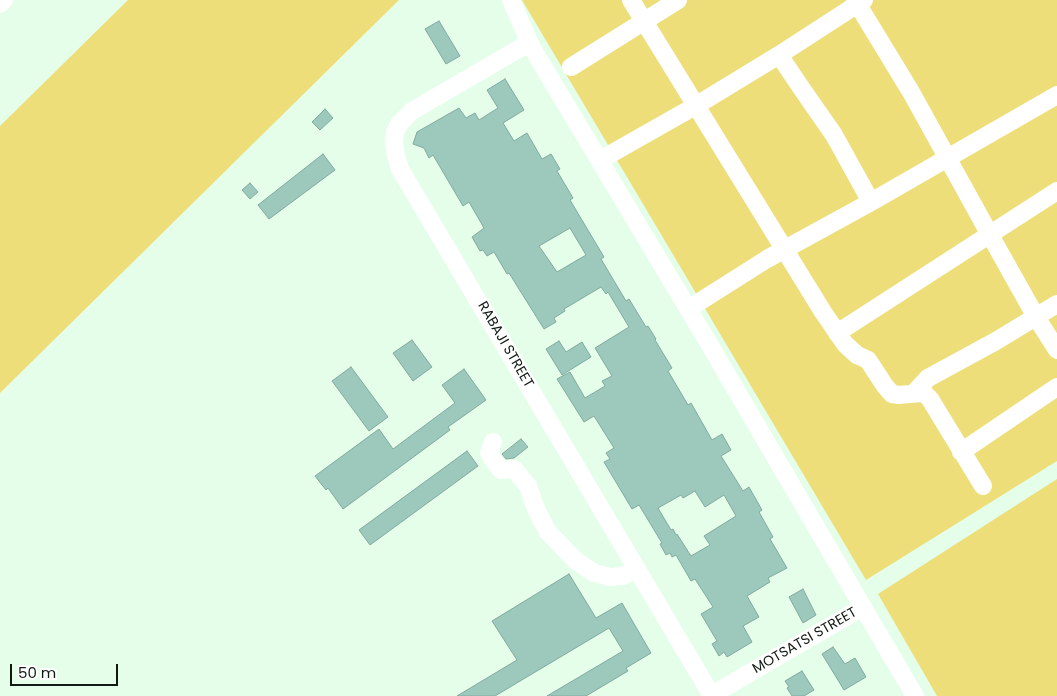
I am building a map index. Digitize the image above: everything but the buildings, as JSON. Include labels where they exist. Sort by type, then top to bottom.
[{"type":"street","points":[[0,4],[4,0]]},
{"type":"street","points":[[511,0],[531,46],[863,607]]},
{"type":"street","points":[[631,0],[837,333],[857,355],[868,360],[890,392],[899,395],[925,394],[930,399],[983,486]]},
{"type":"street","points":[[571,67],[678,0]]},
{"type":"street","points":[[600,160],[697,105],[859,1],[1036,317],[1057,350]]},
{"type":"street","name":"RABAJI STREET","points":[[531,46],[522,47],[412,111],[399,124],[395,132],[396,155],[400,169],[711,696]]},
{"type":"street","points":[[779,54],[834,134],[872,202]]},
{"type":"street","points":[[688,309],[785,249],[872,202],[1057,95]]},
{"type":"street","points":[[837,333],[1057,192]]},
{"type":"street","points":[[914,393],[928,378],[996,341],[1057,304]]},
{"type":"street","points":[[961,452],[1057,387]]},
{"type":"street","points":[[493,442],[490,453],[494,461],[501,470],[514,469],[528,486],[536,510],[548,532],[574,560],[594,573],[610,577],[623,576],[637,569]]},
{"type":"street","name":"MOTSATSI STREET","points":[[711,696],[863,607],[915,696]]},
{"type":"shaded area","points":[[128,0],[399,0],[0,393],[0,126]]},
{"type":"shaded area","points":[[522,0],[1057,0],[1057,461],[866,580]]},
{"type":"shaded area","points":[[1057,479],[1057,696],[937,696],[878,594]]}]
